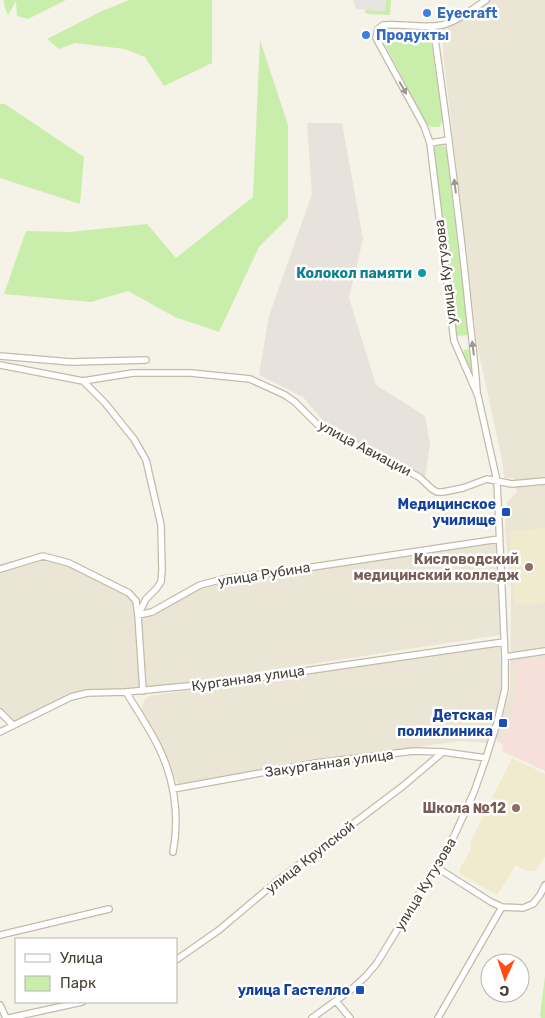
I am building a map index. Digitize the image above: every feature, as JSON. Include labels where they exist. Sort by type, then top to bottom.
[{"type":"street","name":"улица Кутузова","points":[[478,396],[454,341],[430,143],[424,126],[376,38],[378,29],[383,25],[443,25],[486,0]]},
{"type":"street","name":"улица Кутузова","points":[[312,1018],[352,989],[377,963],[436,867],[455,834],[474,792],[502,706],[505,689],[497,481],[478,396],[450,140],[434,32],[430,26]]},
{"type":"street","points":[[430,143],[450,140]]},
{"type":"street","points":[[0,356],[71,362],[146,360]]},
{"type":"street","name":"улица Авиации","points":[[0,364],[83,381],[133,374],[162,373],[191,373],[250,379],[285,395],[295,402],[318,425],[419,477],[437,492],[463,488],[487,479],[497,481]]},
{"type":"street","points":[[83,381],[105,403],[134,439],[146,460],[161,525],[162,570],[161,582],[156,590],[146,599],[138,615]]},
{"type":"street","points":[[497,481],[512,484],[545,481]]},
{"type":"street","name":"улица Рубина","points":[[138,615],[152,612],[200,585],[223,579],[295,570],[499,538]]},
{"type":"street","points":[[0,569],[43,556],[69,563],[129,593],[136,601],[143,691]]},
{"type":"street","name":"Курганная улица","points":[[0,732],[72,697],[87,693],[143,691],[229,682],[504,642]]},
{"type":"street","points":[[505,657],[545,651]]},
{"type":"street","points":[[126,692],[158,747],[173,789],[176,835],[173,852]]},
{"type":"street","points":[[0,712],[13,725]]},
{"type":"street","name":"Закурганная улица","points":[[173,789],[316,763],[414,752],[443,752],[486,758]]},
{"type":"street","name":"улица Крупской","points":[[178,959],[219,930],[276,882],[402,786],[443,752]]},
{"type":"street","points":[[436,867],[502,907],[523,908],[533,904],[545,885]]},
{"type":"street","points":[[438,1018],[502,907]]},
{"type":"street","points":[[0,935],[109,909]]},
{"type":"street","points":[[336,1001],[350,1018]]},
{"type":"street","points":[[0,1005],[7,1018],[78,1003]]},
{"type":"shaded area","points":[[353,0],[386,0],[385,11],[356,9]]},
{"type":"shaded area","points":[[484,0],[545,0],[545,771],[496,740],[510,690],[511,590],[505,527],[507,502],[517,492],[514,478],[504,478],[502,459],[478,349],[443,53],[443,26]]},
{"type":"shaded area","points":[[307,123],[342,123],[363,239],[349,298],[376,385],[425,416],[430,445],[425,478],[325,423],[303,397],[259,375],[269,316],[312,194]]},
{"type":"shaded area","name":"Кисловодский медицинский колледж","points":[[545,528],[545,603],[515,605],[509,531]]},
{"type":"shaded area","points":[[496,543],[500,635],[147,689],[140,620],[202,588],[222,583]]},
{"type":"shaded area","points":[[40,559],[67,564],[130,596],[135,609],[139,689],[92,690],[77,693],[16,722],[0,707],[0,570]]},
{"type":"shaded area","points":[[496,645],[500,648],[502,692],[488,743],[461,741],[335,758],[179,787],[161,744],[141,711],[145,699],[149,696]]},
{"type":"shaded area","points":[[545,658],[545,771],[502,751],[517,684],[516,661]]},
{"type":"shaded area","name":"Школа №12","points":[[512,758],[545,774],[545,857],[535,871],[526,871],[516,865],[497,895],[460,874],[460,868],[471,850],[470,843]]},
{"type":"green space","points":[[4,0],[66,0],[28,19],[17,16],[16,1],[8,15]]},
{"type":"green space","points":[[129,0],[212,0],[212,63],[164,86],[145,57],[125,49],[75,43],[59,49],[47,39],[100,12]]},
{"type":"green space","points":[[386,0],[391,0],[389,15],[365,13],[365,10],[385,11]]},
{"type":"green space","points":[[393,30],[426,34],[431,41],[443,121],[439,127],[431,127],[427,124],[383,41],[383,33]]},
{"type":"green space","points":[[260,40],[288,125],[288,218],[259,247],[219,332],[175,317],[128,291],[91,302],[4,294],[26,231],[70,232],[147,224],[176,258],[253,197]]},
{"type":"green space","points":[[0,104],[5,104],[84,157],[80,204],[0,178]]},
{"type":"green space","points":[[440,145],[446,148],[469,335],[457,336],[433,149]]},
{"type":"green space","points":[[468,349],[471,352],[473,370],[471,371],[463,353],[464,350]]},
{"type":"green space","points":[[545,976],[545,1018],[541,1018],[540,1015]]},
{"type":"place","name":"Eyecraft","points":[[427,13]]},
{"type":"place","name":"Продукты","points":[[366,35]]},
{"type":"place","name":"Колокол памяти","points":[[422,273]]},
{"type":"place","name":"Медицинское училище","points":[[506,512]]},
{"type":"place","name":"Кисловодский медицинский колледж","points":[[529,567]]},
{"type":"place","name":"Детская поликлиника","points":[[503,723]]},
{"type":"place","name":"Школа №12","points":[[516,808]]},
{"type":"place","name":"улица Гастелло","points":[[360,990]]}]
